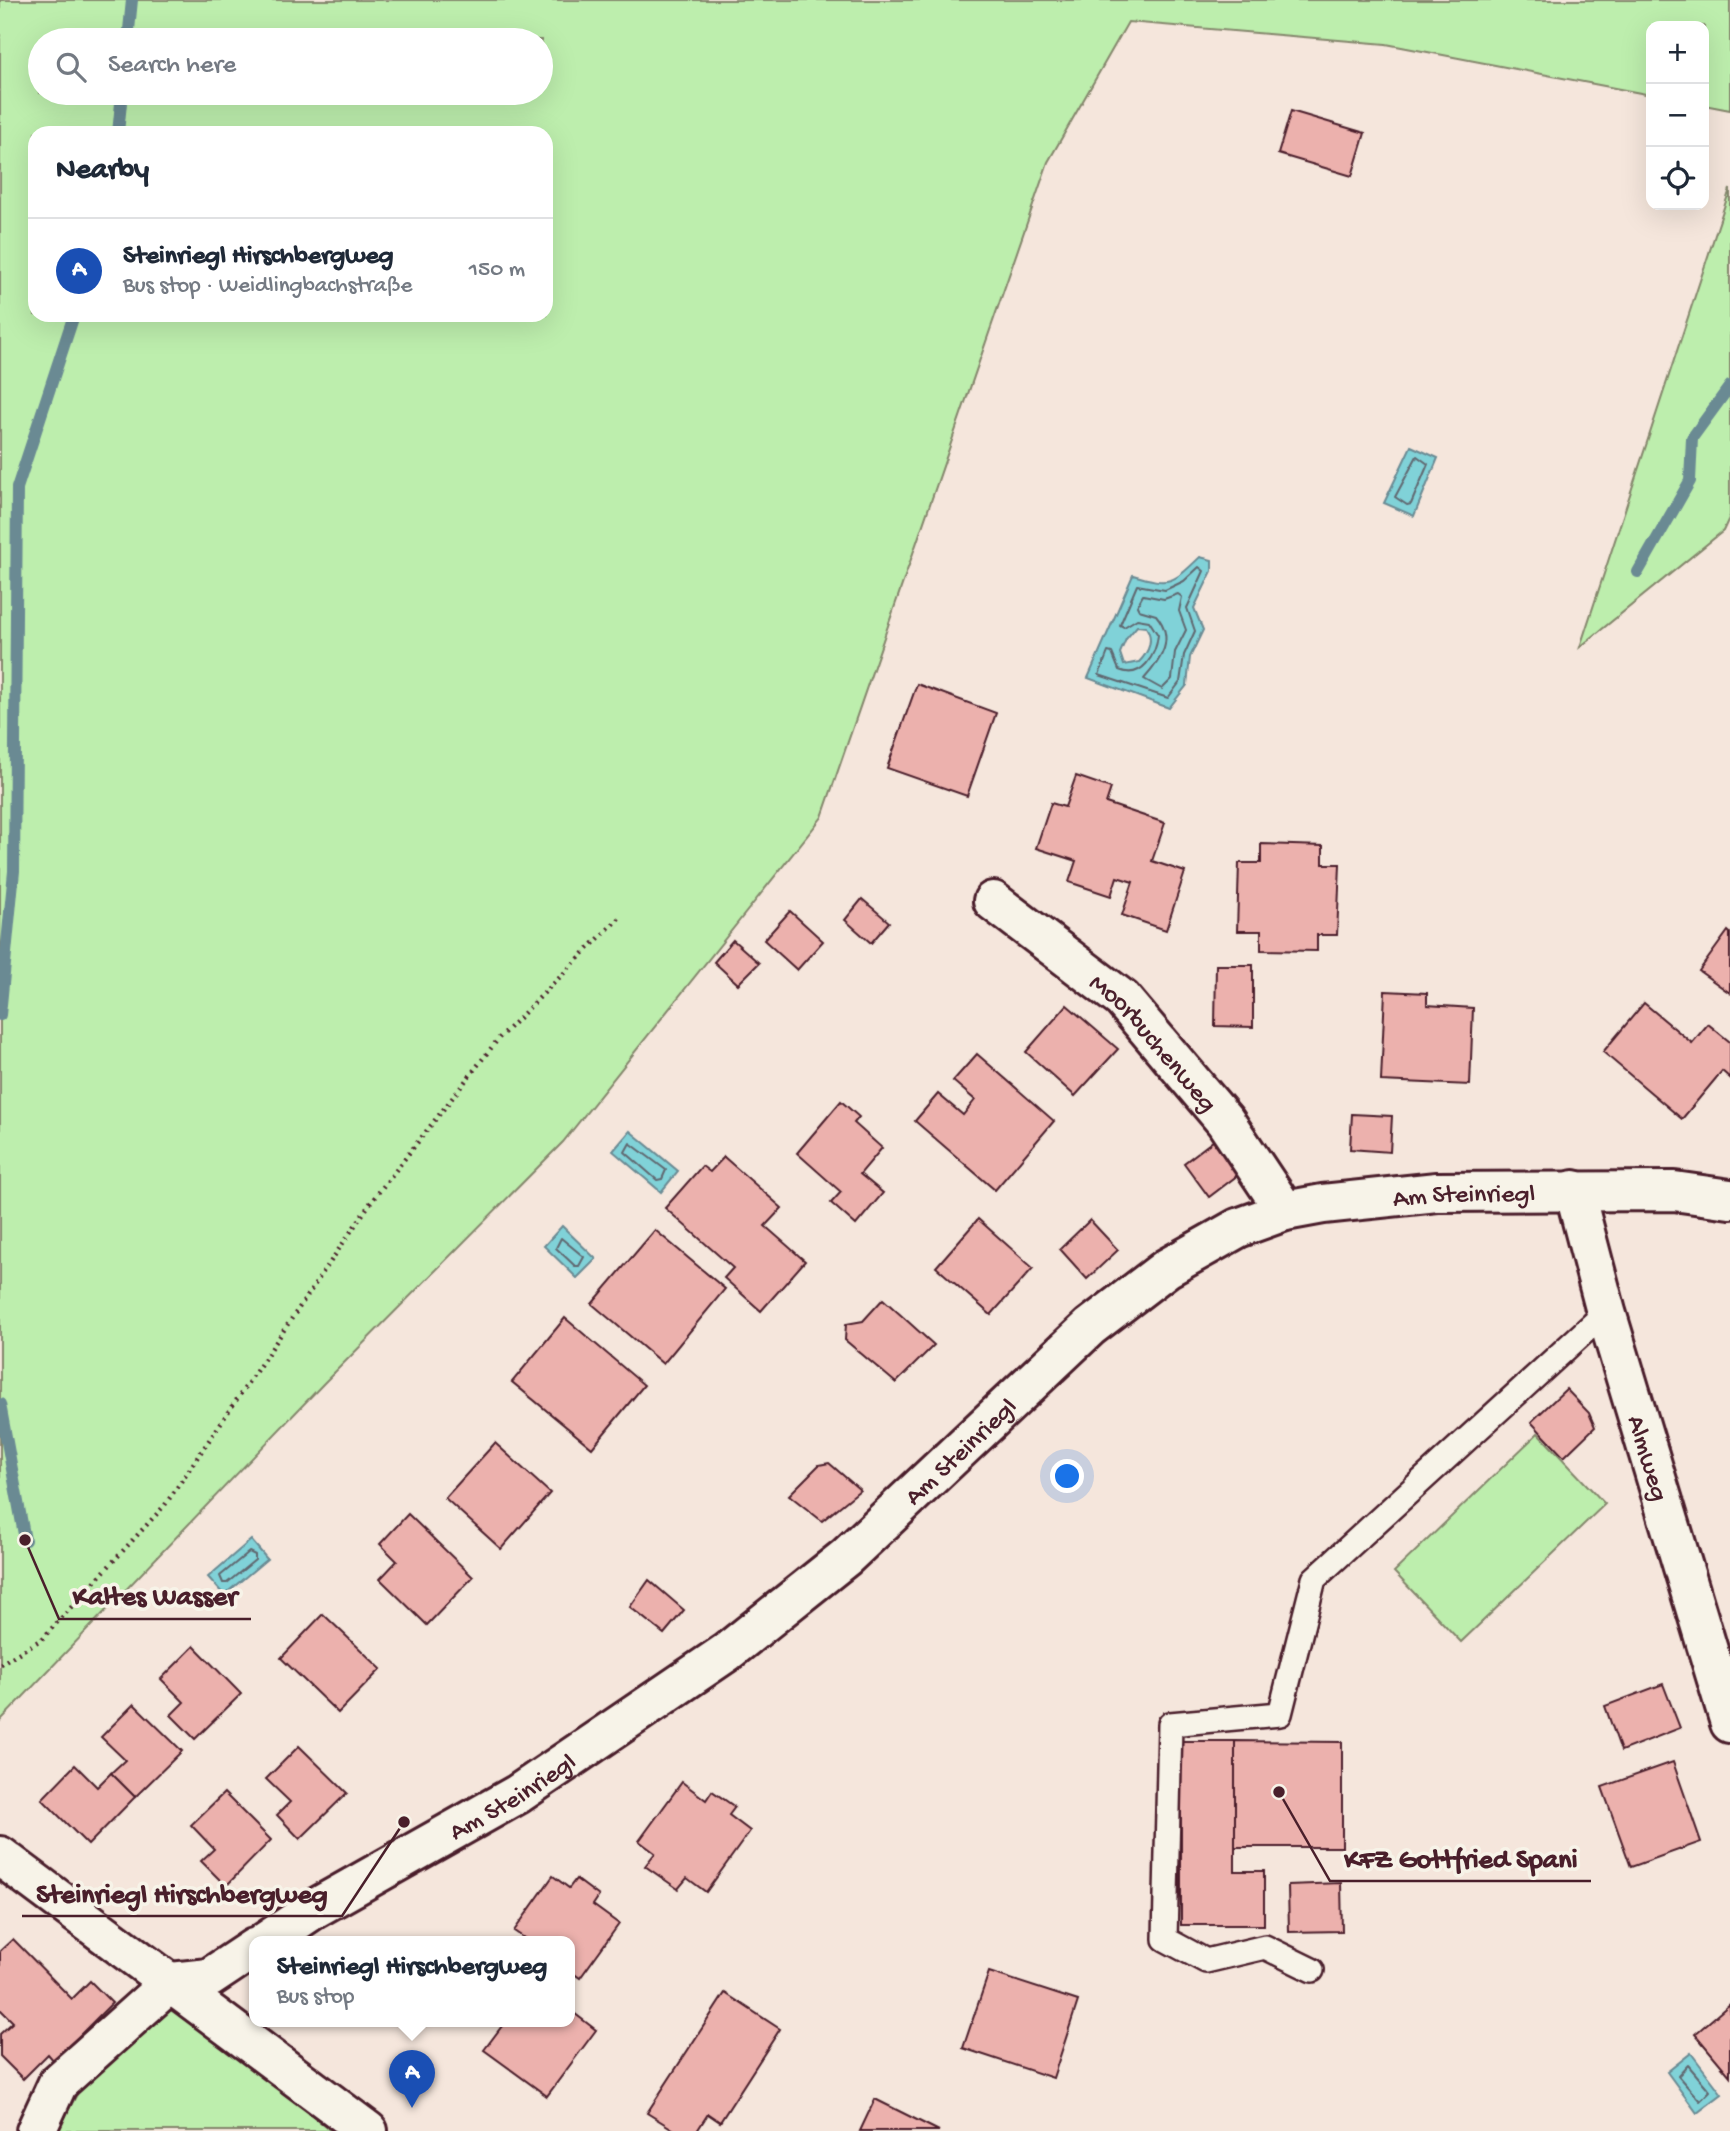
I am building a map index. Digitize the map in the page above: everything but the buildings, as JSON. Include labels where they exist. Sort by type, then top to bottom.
[{"type":"street","name":"Moorbuchenweg","points":[[993,901],[1122,999],[1225,1121],[1284,1211]]},
{"type":"street","name":"Almweg","points":[[1574,1190],[1606,1312],[1730,1723]]},
{"type":"street","name":"Am Steinriegl","points":[[274,1936],[314,1909],[518,1794],[727,1652],[846,1557],[1090,1326],[1167,1268],[1238,1228],[1284,1211],[1437,1192],[1674,1191],[1730,1199]]},
{"type":"street","points":[[0,1856],[368,2131]]},
{"type":"street","points":[[36,2131],[58,2083],[171,1982],[209,1978],[249,1951]]},
{"type":"lane","points":[[1312,1970],[1265,1947],[1206,1961],[1165,1939],[1170,1724],[1280,1714],[1314,1579],[1606,1312]]},
{"type":"path","points":[[0,1664],[42,1639],[165,1505],[371,1202],[499,1038],[619,918]]},
{"type":"green space","points":[[0,0],[1730,0],[1730,110],[1709,106],[1709,21],[1646,21],[1646,94],[1386,44],[1128,22],[1048,162],[822,817],[563,1142],[324,1383],[0,1721]]},
{"type":"green space","points":[[1730,189],[1730,516],[1723,531],[1580,647]]},
{"type":"green space","points":[[1538,1433],[1605,1504],[1461,1642],[1394,1572]]},
{"type":"green space","points":[[168,1995],[331,2131],[57,2131],[81,2087]]},
{"type":"water","points":[[1411,446],[1438,458],[1414,516],[1384,503]]},
{"type":"water","points":[[1200,557],[1212,560],[1212,571],[1194,608],[1203,630],[1190,657],[1187,685],[1169,708],[1088,678],[1133,575],[1155,581],[1170,580]],"holes":[[[1137,626],[1146,627],[1150,641],[1145,654],[1139,662],[1124,665],[1120,653],[1126,639]]]},
{"type":"water","points":[[630,1131],[678,1171],[661,1192],[613,1151]]},
{"type":"water","points":[[562,1226],[596,1259],[577,1278],[544,1246]]},
{"type":"water","points":[[251,1540],[267,1559],[224,1595],[208,1577]]},
{"type":"water","points":[[1691,2053],[1722,2094],[1697,2113],[1667,2072]]},
{"type":"waterway","points":[[129,28],[132,0]]},
{"type":"waterway","points":[[119,126],[121,105]]},
{"type":"waterway","points":[[0,1015],[14,871],[17,488],[72,322]]},
{"type":"waterway","points":[[1638,572],[1690,481],[1692,438],[1730,386]]},
{"type":"waterway","points":[[0,1404],[25,1540]]},
{"type":"place","name":"Kaltes Wasser","points":[[25,1540]]},
{"type":"place","name":"KFZ Gottfried Spani","points":[[1279,1792]]},
{"type":"place","name":"Steinriegl Hirschbergweg","points":[[404,1822]]},
{"type":"place","name":"Steinriegl Hirschbergweg","points":[[412,2108]]}]
